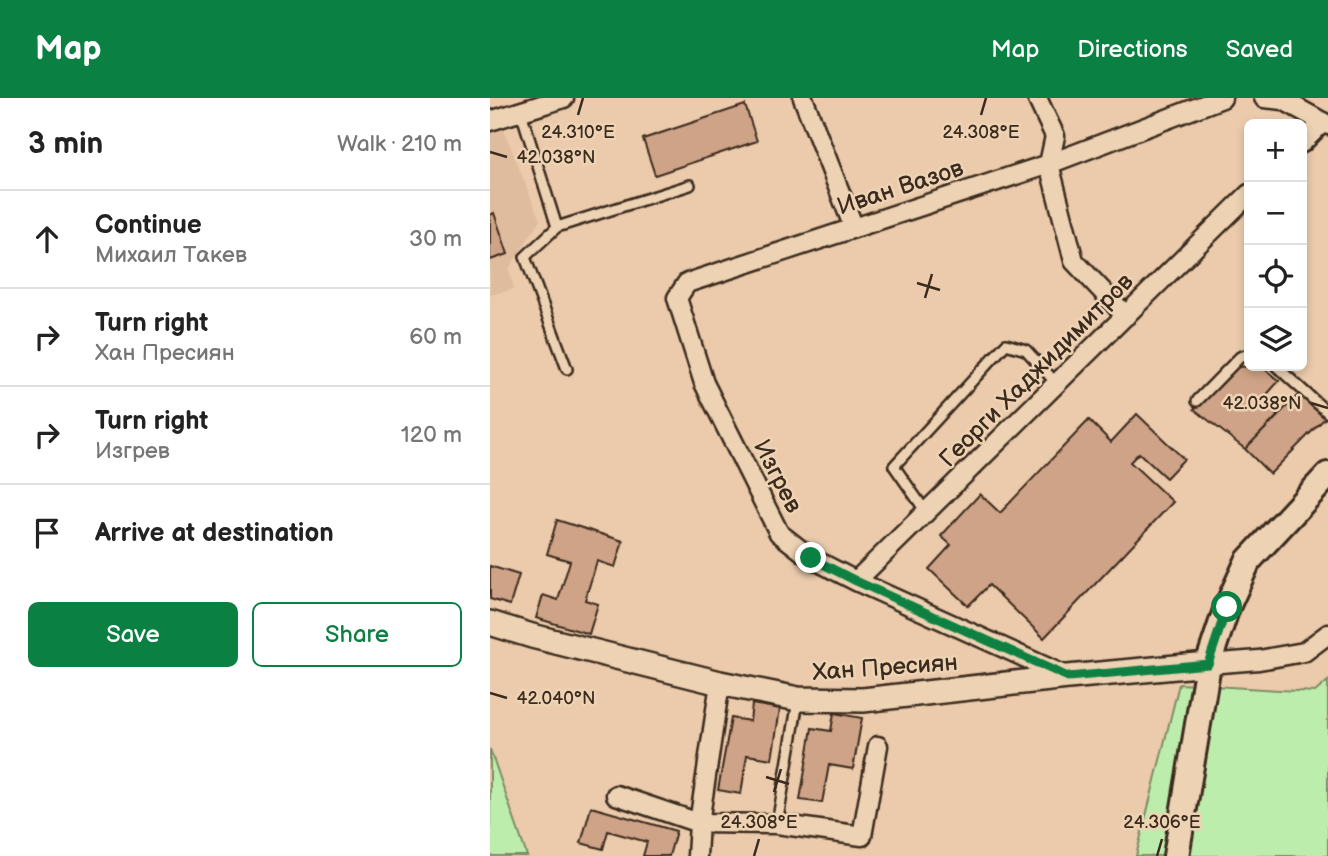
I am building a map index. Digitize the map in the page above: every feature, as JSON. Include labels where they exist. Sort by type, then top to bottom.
[{"type":"main road","points":[[1176,856],[1208,664],[1227,607],[1248,561],[1328,475]]},
{"type":"street","points":[[490,121],[564,98]]},
{"type":"street","points":[[803,98],[854,228]]},
{"type":"street","points":[[1037,98],[1055,136],[1049,164],[1074,261],[1126,316]]},
{"type":"street","name":"Иван Вазов","points":[[677,298],[687,283],[1049,164],[1222,98]]},
{"type":"street","points":[[1264,98],[1283,100],[1326,123],[1307,139]]},
{"type":"street","name":"Георги Хаджидимитров","points":[[856,581],[1244,199]]},
{"type":"street","name":"Изгрев","points":[[677,298],[704,383],[779,533],[811,558],[856,581],[1068,677]]},
{"type":"street","name":"Хан Пресиян","points":[[490,623],[720,683],[798,699],[863,700],[1208,664]]},
{"type":"street","points":[[1208,664],[1259,660],[1304,652],[1328,634]]},
{"type":"street","points":[[697,856],[699,823],[720,683]]},
{"type":"street","points":[[616,795],[699,823],[777,824],[862,836],[878,746]]},
{"type":"lane","points":[[521,112],[557,227]]},
{"type":"lane","points":[[567,369],[524,257],[557,227],[690,185]]},
{"type":"lane","points":[[926,512],[894,466],[1006,344],[1026,350],[1057,384]]},
{"type":"lane","points":[[1197,401],[1244,356]]},
{"type":"lane","points":[[1282,371],[1328,413]]},
{"type":"lane","points":[[777,824],[798,699]]},
{"type":"shaded area","points":[[502,126],[540,220],[509,269],[514,289],[490,295],[490,129]]},
{"type":"green space","points":[[1328,681],[1328,856],[1136,856],[1179,684],[1315,692]]},
{"type":"green space","points":[[490,749],[527,856],[490,856]]},
{"type":"building","points":[[745,105],[757,141],[655,175],[643,139]]},
{"type":"building","points":[[494,213],[508,254],[490,260],[490,215]]},
{"type":"building","points":[[1234,367],[1244,367],[1244,371],[1267,371],[1279,381],[1260,402],[1278,416],[1245,449],[1194,409]]},
{"type":"building","points":[[1299,394],[1325,418],[1270,474],[1245,449]]},
{"type":"building","points":[[1137,414],[1184,459],[1166,478],[1139,453],[1130,462],[1173,502],[1044,638],[989,585],[968,606],[929,569],[951,545],[941,536],[980,494],[1000,513],[1089,420],[1111,442]]},
{"type":"building","points":[[557,520],[623,541],[615,567],[597,561],[585,600],[598,604],[589,634],[536,618],[543,595],[558,600],[570,561],[547,554]]},
{"type":"building","points":[[490,566],[519,575],[510,605],[490,599]]},
{"type":"building","points":[[752,704],[780,709],[772,759],[747,755],[741,794],[718,790],[731,718],[750,721]]},
{"type":"building","points":[[834,713],[862,718],[853,769],[829,765],[822,803],[800,800],[812,728],[831,731]]},
{"type":"building","points":[[591,807],[676,831],[669,856],[643,856],[647,842],[608,831],[603,849],[581,843]]},
{"type":"route","points":[[811,558],[1068,677],[1208,664],[1227,607]]}]
